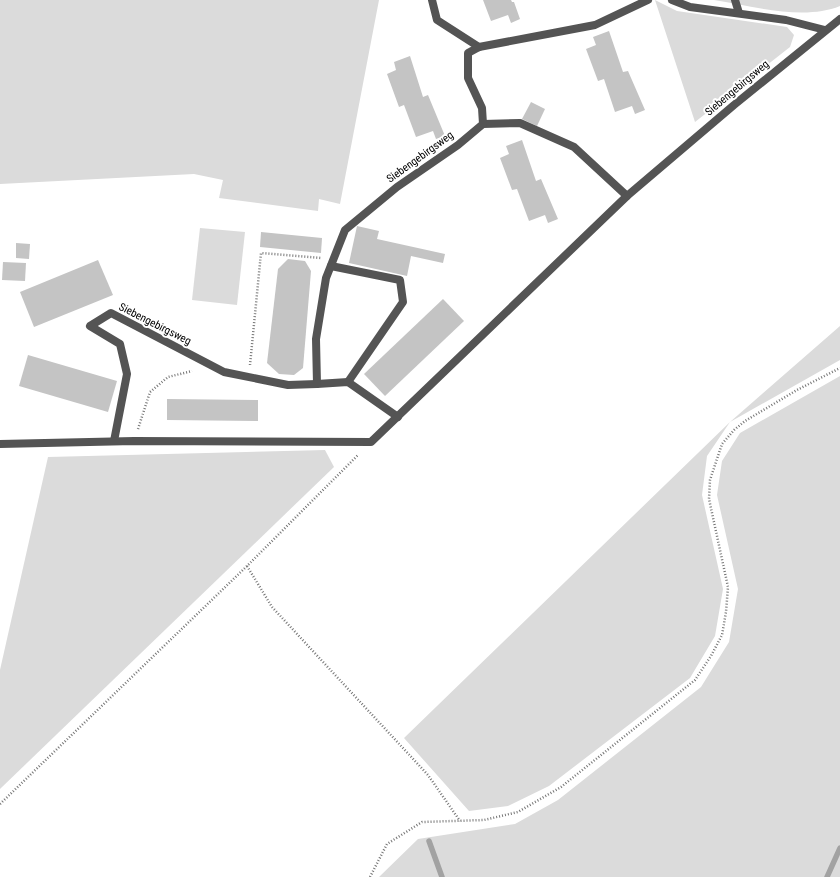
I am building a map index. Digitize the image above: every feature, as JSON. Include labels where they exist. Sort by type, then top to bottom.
[{"type":"street","points":[[432,0],[437,20],[479,47]]},
{"type":"street","points":[[627,196],[574,147],[520,123],[483,124],[482,108],[468,78],[468,53],[479,47],[595,25],[648,0]]},
{"type":"street","points":[[672,0],[690,7],[786,20],[825,30]]},
{"type":"street","points":[[735,0],[739,13]]},
{"type":"street","name":"Siebengebirgsweg","points":[[371,442],[627,196],[734,105],[840,19]]},
{"type":"street","name":"Siebengebirgsweg","points":[[318,384],[316,339],[326,278],[344,230],[397,187],[458,145],[483,124]]},
{"type":"street","points":[[332,263],[400,280],[403,302],[348,382],[398,417]]},
{"type":"street","name":"Siebengebirgsweg","points":[[114,441],[127,374],[120,344],[90,326],[111,313],[224,372],[288,385],[348,382]]},
{"type":"street","points":[[0,444],[114,441],[371,442]]},
{"type":"path","points":[[249,377],[261,253],[332,263]]},
{"type":"path","points":[[134,441],[150,392],[168,377],[212,366]]},
{"type":"path","points":[[370,877],[387,844],[422,822],[460,822],[484,820],[518,812],[561,787],[695,680],[711,656],[722,635],[726,612],[728,587],[709,499],[710,480],[722,444],[734,430],[745,421],[798,390],[840,368]]},
{"type":"path","points":[[0,804],[247,566],[371,442]]},
{"type":"path","points":[[247,566],[272,607],[428,775],[460,822]]},
{"type":"shaded area","points":[[0,0],[379,0],[340,204],[319,199],[318,211],[219,198],[223,180],[194,174],[0,184]]},
{"type":"shaded area","points":[[655,0],[677,11],[787,27],[794,35],[790,47],[695,122]]},
{"type":"shaded area","points":[[714,0],[840,0],[840,6],[826,10],[794,12],[778,11]]},
{"type":"shaded area","points":[[200,228],[245,232],[237,305],[192,300]]},
{"type":"shaded area","points":[[840,326],[840,360],[730,422]]},
{"type":"shaded area","points":[[840,376],[840,877],[379,877],[418,839],[515,824],[558,800],[701,687],[729,642],[738,589],[717,495],[722,461],[740,433]]},
{"type":"shaded area","points":[[730,422],[707,456],[702,495],[723,589],[715,636],[690,678],[549,786],[508,806],[469,811],[404,738]]},
{"type":"shaded area","points":[[325,450],[334,467],[0,789],[0,670],[48,457]]},
{"type":"building","points":[[483,0],[511,0],[514,2],[520,19],[511,23],[508,15],[491,21]]},
{"type":"building","points":[[609,31],[623,72],[628,71],[645,110],[635,114],[632,106],[615,112],[604,79],[598,81],[586,49],[596,45],[593,37]]},
{"type":"building","points":[[410,56],[423,97],[428,95],[445,136],[436,139],[433,131],[416,137],[404,105],[399,107],[387,74],[396,70],[394,62]]},
{"type":"building","points":[[531,102],[545,109],[537,126],[522,119]]},
{"type":"building","points":[[522,140],[536,181],[541,179],[558,219],[548,223],[545,215],[529,221],[517,189],[512,190],[500,158],[509,154],[506,146]]},
{"type":"building","points":[[357,226],[379,231],[377,239],[445,254],[443,263],[411,256],[407,276],[349,263]]},
{"type":"building","points":[[261,232],[322,238],[321,253],[260,247]]},
{"type":"building","points":[[16,243],[30,244],[29,259],[16,258]]},
{"type":"building","points":[[288,259],[305,261],[311,271],[303,368],[294,375],[279,374],[267,363],[278,269]]},
{"type":"building","points":[[98,260],[113,295],[34,327],[20,292]]},
{"type":"building","points":[[3,262],[26,263],[25,281],[2,280]]},
{"type":"building","points":[[443,299],[464,321],[385,396],[364,374]]},
{"type":"building","points":[[28,355],[117,381],[108,412],[19,386]]},
{"type":"building","points":[[167,399],[258,400],[258,421],[167,420]]},
{"type":"waterway","points":[[429,841],[442,877]]},
{"type":"waterway","points":[[827,877],[840,848]]}]
